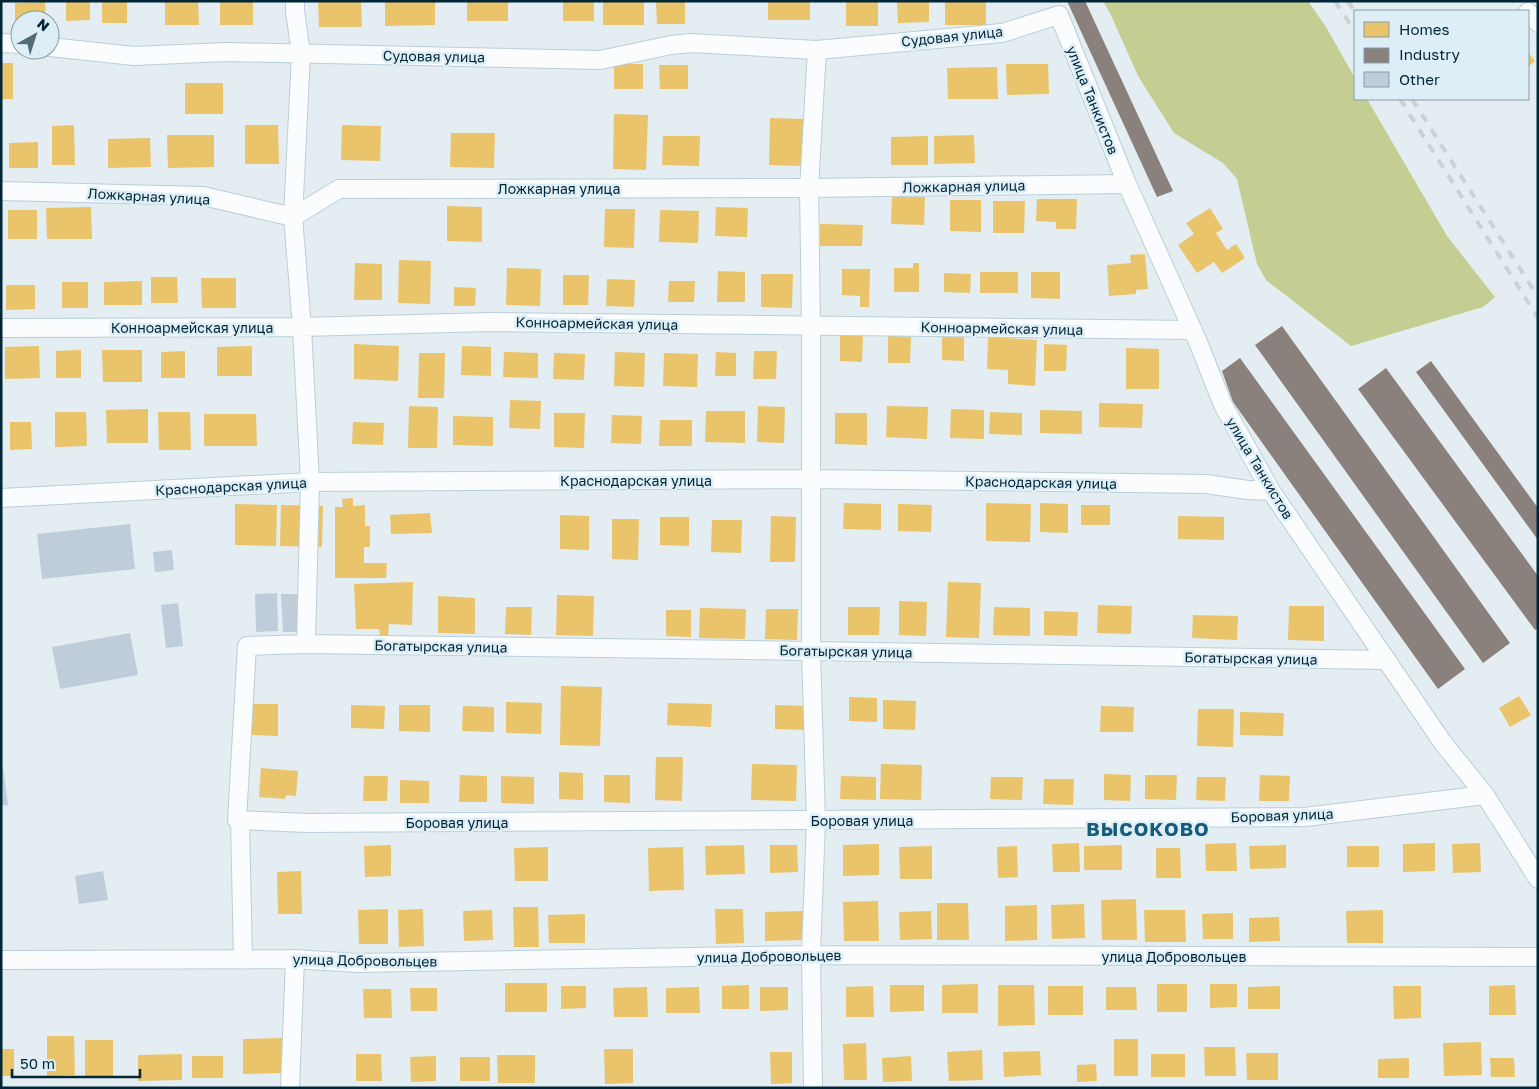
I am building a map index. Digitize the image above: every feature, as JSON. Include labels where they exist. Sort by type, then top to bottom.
[{"type":"street","points":[[295,1],[302,54],[293,217],[302,327],[310,482],[306,644]]},
{"type":"street","points":[[1529,14],[1538,23]]},
{"type":"street","name":"Судовая улица","points":[[60,48],[134,56],[226,52],[600,60],[671,45],[691,43],[817,50],[1002,33],[1059,16]]},
{"type":"street","name":"улица Танкистов","points":[[1059,16],[1127,184],[1193,330],[1223,405],[1270,491],[1443,743],[1485,795],[1538,880]]},
{"type":"street","points":[[813,1088],[811,955],[816,821],[811,651],[809,188],[817,50]]},
{"type":"street","name":"Ложкарная улица","points":[[1,191],[203,196],[293,217],[339,189],[809,188],[1127,184]]},
{"type":"street","name":"Конноармейская улица","points":[[1,328],[302,327],[490,322],[1193,330]]},
{"type":"street","name":"Краснодарская улица","points":[[1,498],[310,482],[811,479],[1206,484],[1270,491]]},
{"type":"street","name":"Богатырская улица","points":[[237,820],[247,646],[306,644],[1387,660]]},
{"type":"street","name":"Боровая улица","points":[[237,820],[307,823],[1305,817],[1485,795]]},
{"type":"street","points":[[237,820],[240,820],[243,960]]},
{"type":"street","name":"улица Добровольцев","points":[[1,960],[295,959],[358,963],[811,955],[1538,957]]},
{"type":"street","points":[[290,1088],[295,959]]},
{"type":"green space","points":[[1103,1],[1308,1],[1326,27],[1354,76],[1354,100],[1368,100],[1447,236],[1495,297],[1483,307],[1351,346],[1266,280],[1257,264],[1237,179],[1223,163],[1174,133],[1138,76]]},
{"type":"building: Homes","points":[[66,1],[90,1],[90,20],[66,21]]},
{"type":"building: Homes","points":[[102,1],[127,1],[127,23],[102,23]]},
{"type":"building: Homes","points":[[165,1],[198,1],[199,25],[165,25]]},
{"type":"building: Homes","points":[[220,1],[253,1],[253,25],[220,25]]},
{"type":"building: Homes","points":[[318,1],[361,1],[362,27],[319,27]]},
{"type":"building: Homes","points":[[385,1],[435,1],[435,25],[385,26]]},
{"type":"building: Homes","points":[[467,1],[508,1],[508,21],[467,21]]},
{"type":"building: Homes","points":[[563,1],[594,1],[594,21],[563,21]]},
{"type":"building: Homes","points":[[603,1],[644,1],[644,25],[603,25]]},
{"type":"building: Homes","points":[[656,1],[685,1],[685,24],[657,24]]},
{"type":"building: Homes","points":[[768,1],[810,1],[810,20],[768,20]]},
{"type":"building: Homes","points":[[846,1],[878,1],[878,26],[846,26]]},
{"type":"building: Homes","points":[[897,1],[929,1],[929,22],[898,23]]},
{"type":"building: Homes","points":[[945,1],[986,1],[986,25],[945,25]]},
{"type":"building: Homes","points":[[45,2],[45,10],[15,10],[15,3]]},
{"type":"building: Homes","points":[[1529,53],[1535,61],[1529,66]]},
{"type":"building: Homes","points":[[1,63],[13,63],[13,99],[1,99]]},
{"type":"building: Homes","points":[[614,64],[643,64],[643,89],[614,89]]},
{"type":"building: Homes","points":[[1006,64],[1048,64],[1049,94],[1007,95]]},
{"type":"building: Homes","points":[[659,65],[688,65],[688,89],[660,89]]},
{"type":"building: Homes","points":[[997,67],[998,99],[948,99],[947,68]]},
{"type":"building: Homes","points":[[185,83],[223,83],[223,114],[185,114]]},
{"type":"building: Homes","points":[[614,114],[648,115],[646,170],[613,169]]},
{"type":"building: Homes","points":[[770,118],[803,119],[802,166],[769,165]]},
{"type":"building: Homes","points":[[74,125],[75,165],[52,165],[52,126]]},
{"type":"building: Homes","points":[[245,125],[278,125],[279,164],[245,164]]},
{"type":"building: Homes","points":[[342,125],[381,126],[380,161],[341,160]]},
{"type":"building: Homes","points":[[451,133],[495,133],[494,168],[450,167]]},
{"type":"building: Homes","points":[[167,135],[214,135],[214,167],[168,168]]},
{"type":"building: Homes","points":[[974,135],[975,163],[934,164],[934,136]]},
{"type":"building: Homes","points":[[663,136],[700,136],[699,166],[662,165]]},
{"type":"building: Homes","points":[[928,136],[928,165],[891,165],[891,137]]},
{"type":"building: Homes","points":[[150,138],[151,167],[108,168],[108,139]]},
{"type":"building: Homes","points":[[38,142],[38,168],[9,168],[9,143]]},
{"type":"building: Homes","points":[[892,197],[925,197],[924,225],[891,224]]},
{"type":"building: Homes","points":[[1037,199],[1077,199],[1076,229],[1056,229],[1056,222],[1036,221]]},
{"type":"building: Homes","points":[[950,200],[981,200],[981,232],[950,231]]},
{"type":"building: Homes","points":[[993,201],[1025,201],[1024,233],[993,233]]},
{"type":"building: Homes","points":[[447,206],[482,207],[482,242],[447,241]]},
{"type":"building: Homes","points":[[91,207],[92,239],[47,239],[46,208]]},
{"type":"building: Homes","points":[[716,207],[748,208],[747,237],[715,236]]},
{"type":"building: Homes","points":[[1210,208],[1223,229],[1216,233],[1227,250],[1236,244],[1245,258],[1222,273],[1214,262],[1197,273],[1178,245],[1194,234],[1186,223]]},
{"type":"building: Homes","points":[[605,209],[635,209],[634,248],[604,247]]},
{"type":"building: Homes","points":[[8,210],[37,210],[37,239],[8,239]]},
{"type":"building: Homes","points":[[660,210],[699,211],[698,243],[659,242]]},
{"type":"building: Homes","points":[[820,224],[863,225],[862,246],[820,246]]},
{"type":"building: Homes","points":[[1145,254],[1148,289],[1136,290],[1136,294],[1109,296],[1107,265],[1131,263],[1130,255]]},
{"type":"building: Homes","points":[[399,260],[431,261],[430,304],[398,303]]},
{"type":"building: Homes","points":[[355,263],[382,264],[382,300],[354,300]]},
{"type":"building: Homes","points":[[913,263],[919,263],[919,292],[894,292],[894,268],[913,268]]},
{"type":"building: Homes","points":[[507,268],[541,269],[540,306],[506,305]]},
{"type":"building: Homes","points":[[842,269],[870,269],[869,307],[860,307],[860,296],[842,295]]},
{"type":"building: Homes","points":[[718,271],[745,272],[745,302],[717,302]]},
{"type":"building: Homes","points":[[980,272],[1018,272],[1018,293],[980,293]]},
{"type":"building: Homes","points":[[1031,272],[1060,272],[1060,299],[1031,298]]},
{"type":"building: Homes","points":[[944,273],[971,274],[970,293],[944,292]]},
{"type":"building: Homes","points":[[761,274],[793,274],[792,308],[761,307]]},
{"type":"building: Homes","points":[[563,275],[589,275],[588,305],[563,305]]},
{"type":"building: Homes","points":[[151,277],[177,277],[178,303],[151,303]]},
{"type":"building: Homes","points":[[201,278],[236,278],[236,308],[202,308]]},
{"type":"building: Homes","points":[[607,279],[635,280],[634,307],[606,306]]},
{"type":"building: Homes","points":[[142,281],[142,305],[104,305],[104,282]]},
{"type":"building: Homes","points":[[669,281],[695,281],[694,302],[668,302]]},
{"type":"building: Homes","points":[[62,282],[88,282],[88,308],[62,308]]},
{"type":"building: Homes","points":[[6,285],[35,285],[35,309],[6,310]]},
{"type":"building: Homes","points":[[454,287],[476,288],[475,306],[454,306]]},
{"type":"building: Homes","points":[[942,334],[964,335],[964,361],[942,360]]},
{"type":"building: Homes","points":[[840,335],[863,335],[862,362],[840,361]]},
{"type":"building: Homes","points":[[888,336],[911,337],[910,363],[888,363]]},
{"type":"building: Homes","points":[[988,337],[1037,340],[1035,386],[1008,384],[1008,370],[987,369]]},
{"type":"building: Homes","points":[[354,344],[399,346],[398,381],[354,379]]},
{"type":"building: Homes","points":[[1044,344],[1067,345],[1066,371],[1044,371]]},
{"type":"building: Homes","points":[[39,346],[40,378],[5,379],[5,347]]},
{"type":"building: Homes","points":[[252,346],[252,376],[217,376],[217,347]]},
{"type":"building: Homes","points":[[462,346],[491,347],[491,376],[461,375]]},
{"type":"building: Homes","points":[[1126,348],[1159,349],[1159,389],[1126,389]]},
{"type":"building: Homes","points":[[81,350],[81,378],[56,378],[56,351]]},
{"type":"building: Homes","points":[[102,350],[142,350],[142,382],[103,382]]},
{"type":"building: Homes","points":[[185,351],[185,378],[161,378],[161,352]]},
{"type":"building: Homes","points":[[754,351],[777,351],[776,379],[753,379]]},
{"type":"building: Homes","points":[[504,352],[538,353],[538,378],[503,377]]},
{"type":"building: Homes","points":[[615,352],[645,353],[644,387],[614,386]]},
{"type":"building: Homes","points":[[716,352],[736,353],[736,376],[715,376]]},
{"type":"building: Homes","points":[[419,353],[445,353],[444,398],[418,398]]},
{"type":"building: Homes","points":[[554,353],[585,354],[584,380],[553,379]]},
{"type":"building: Homes","points":[[664,353],[698,354],[697,387],[663,386]]},
{"type":"building: Homes","points":[[510,400],[541,401],[540,429],[509,428]]},
{"type":"building: Homes","points":[[1099,403],[1143,404],[1142,428],[1099,427]]},
{"type":"building: Homes","points":[[409,406],[438,407],[437,448],[408,448]]},
{"type":"building: Homes","points":[[758,406],[785,407],[784,443],[757,442]]},
{"type":"building: Homes","points":[[887,406],[928,407],[927,439],[886,437]]},
{"type":"building: Homes","points":[[148,409],[148,443],[107,443],[106,410]]},
{"type":"building: Homes","points":[[951,409],[984,410],[984,439],[950,438]]},
{"type":"building: Homes","points":[[1040,410],[1082,411],[1082,434],[1040,433]]},
{"type":"building: Homes","points":[[706,411],[745,411],[745,443],[705,442]]},
{"type":"building: Homes","points":[[55,412],[86,412],[87,446],[55,447]]},
{"type":"building: Homes","points":[[158,412],[190,412],[191,450],[159,450]]},
{"type":"building: Homes","points":[[990,412],[1022,413],[1022,435],[989,434]]},
{"type":"building: Homes","points":[[554,413],[585,413],[584,448],[554,447]]},
{"type":"building: Homes","points":[[835,413],[867,413],[867,445],[835,444]]},
{"type":"building: Homes","points":[[204,414],[256,414],[257,446],[204,446]]},
{"type":"building: Homes","points":[[612,415],[642,416],[641,444],[611,443]]},
{"type":"building: Homes","points":[[453,416],[493,417],[493,446],[453,445]]},
{"type":"building: Homes","points":[[660,420],[692,420],[692,446],[659,446]]},
{"type":"building: Homes","points":[[10,422],[31,422],[32,449],[10,450]]},
{"type":"building: Homes","points":[[353,422],[384,423],[383,445],[352,444]]},
{"type":"building: Homes","points":[[353,498],[353,506],[365,505],[365,526],[370,526],[370,547],[364,547],[364,563],[387,563],[386,578],[335,578],[335,507],[343,507],[342,499]]},
{"type":"building: Homes","points":[[844,503],[881,504],[881,530],[843,529]]},
{"type":"building: Homes","points":[[986,503],[1031,504],[1030,542],[986,541]]},
{"type":"building: Homes","points":[[1040,503],[1068,504],[1068,533],[1040,532]]},
{"type":"building: Homes","points":[[235,504],[277,505],[276,546],[235,545]]},
{"type":"building: Homes","points":[[898,504],[932,505],[931,532],[898,531]]},
{"type":"building: Homes","points":[[281,505],[323,506],[322,547],[280,546]]},
{"type":"building: Homes","points":[[1081,505],[1110,505],[1110,525],[1081,525]]},
{"type":"building: Homes","points":[[430,513],[432,533],[391,534],[390,515]]},
{"type":"building: Homes","points":[[560,515],[589,516],[589,550],[560,549]]},
{"type":"building: Homes","points":[[771,516],[796,517],[795,562],[770,562]]},
{"type":"building: Homes","points":[[1178,516],[1224,517],[1224,540],[1178,539]]},
{"type":"building: Homes","points":[[660,517],[689,517],[689,546],[660,545]]},
{"type":"building: Homes","points":[[612,519],[639,519],[638,560],[612,559]]},
{"type":"building: Homes","points":[[712,520],[742,520],[741,553],[711,552]]},
{"type":"building: Homes","points":[[413,582],[412,625],[389,624],[388,636],[380,636],[379,629],[356,629],[354,584]]},
{"type":"building: Homes","points":[[948,582],[981,583],[979,638],[946,637]]},
{"type":"building: Homes","points":[[557,595],[594,596],[593,636],[556,635]]},
{"type":"building: Homes","points":[[438,596],[475,598],[475,634],[438,633]]},
{"type":"building: Homes","points":[[899,601],[927,602],[926,636],[899,635]]},
{"type":"building: Homes","points":[[1098,605],[1132,606],[1131,634],[1097,633]]},
{"type":"building: Homes","points":[[1289,606],[1324,606],[1324,641],[1288,640]]},
{"type":"building: Homes","points":[[506,607],[532,607],[531,635],[505,634]]},
{"type":"building: Homes","points":[[848,607],[880,607],[879,635],[848,635]]},
{"type":"building: Homes","points":[[994,607],[1030,608],[1030,636],[993,635]]},
{"type":"building: Homes","points":[[700,608],[746,609],[745,639],[699,638]]},
{"type":"building: Homes","points":[[766,609],[798,609],[797,640],[765,639]]},
{"type":"building: Homes","points":[[666,610],[691,610],[691,637],[666,636]]},
{"type":"building: Homes","points":[[1044,611],[1078,612],[1077,636],[1044,635]]},
{"type":"building: Homes","points":[[1193,615],[1238,616],[1237,640],[1192,638]]},
{"type":"building: Homes","points":[[561,686],[602,687],[600,746],[560,745]]},
{"type":"building: Homes","points":[[1519,696],[1531,715],[1510,727],[1499,708]]},
{"type":"building: Homes","points":[[849,697],[877,698],[877,722],[849,721]]},
{"type":"building: Homes","points":[[883,700],[916,701],[915,730],[883,729]]},
{"type":"building: Homes","points":[[506,702],[542,703],[541,734],[506,733]]},
{"type":"building: Homes","points":[[668,703],[712,704],[711,727],[667,725]]},
{"type":"building: Homes","points":[[251,704],[278,704],[278,736],[251,735]]},
{"type":"building: Homes","points":[[351,705],[385,706],[384,729],[351,728]]},
{"type":"building: Homes","points":[[399,705],[430,705],[430,732],[399,731]]},
{"type":"building: Homes","points":[[775,705],[807,706],[807,730],[775,729]]},
{"type":"building: Homes","points":[[463,706],[494,707],[494,732],[462,731]]},
{"type":"building: Homes","points":[[1101,706],[1134,707],[1133,732],[1100,732]]},
{"type":"building: Homes","points":[[1198,709],[1234,709],[1233,747],[1197,746]]},
{"type":"building: Homes","points":[[1240,712],[1284,713],[1283,736],[1240,735]]},
{"type":"building: Homes","points":[[656,757],[683,757],[682,801],[655,800]]},
{"type":"building: Homes","points":[[752,764],[797,765],[796,801],[751,800]]},
{"type":"building: Homes","points":[[881,764],[922,765],[921,800],[880,799]]},
{"type":"building: Homes","points":[[261,768],[298,771],[296,796],[286,795],[285,799],[259,797]]},
{"type":"building: Homes","points":[[559,772],[583,773],[583,800],[559,799]]},
{"type":"building: Homes","points":[[1104,774],[1131,775],[1130,801],[1104,800]]},
{"type":"building: Homes","points":[[460,775],[487,776],[487,802],[459,802]]},
{"type":"building: Homes","points":[[604,775],[630,775],[630,803],[604,802]]},
{"type":"building: Homes","points":[[1145,775],[1177,775],[1176,800],[1145,799]]},
{"type":"building: Homes","points":[[1260,775],[1290,776],[1289,801],[1259,801]]},
{"type":"building: Homes","points":[[364,776],[388,776],[387,801],[363,801]]},
{"type":"building: Homes","points":[[501,776],[534,777],[534,804],[501,803]]},
{"type":"building: Homes","points":[[841,776],[876,777],[876,800],[840,799]]},
{"type":"building: Homes","points":[[991,777],[1023,777],[1022,800],[990,799]]},
{"type":"building: Homes","points":[[1197,777],[1226,777],[1225,801],[1196,800]]},
{"type":"building: Homes","points":[[1044,779],[1074,779],[1073,805],[1043,804]]},
{"type":"building: Homes","points":[[400,780],[429,781],[429,803],[400,803]]},
{"type":"building: Homes","points":[[1079,843],[1080,872],[1053,872],[1052,844]]},
{"type":"building: Homes","points":[[1236,843],[1237,871],[1206,871],[1205,844]]},
{"type":"building: Homes","points":[[1435,843],[1435,871],[1403,872],[1403,844]]},
{"type":"building: Homes","points":[[1480,843],[1481,872],[1453,873],[1452,844]]},
{"type":"building: Homes","points":[[879,844],[879,875],[843,876],[843,845]]},
{"type":"building: Homes","points":[[391,845],[391,876],[365,877],[364,846]]},
{"type":"building: Homes","points":[[744,845],[745,874],[706,875],[705,846]]},
{"type":"building: Homes","points":[[770,845],[797,845],[798,872],[770,873]]},
{"type":"building: Homes","points":[[1122,845],[1122,870],[1084,870],[1084,846]]},
{"type":"building: Homes","points":[[1286,845],[1286,868],[1250,869],[1249,846]]},
{"type":"building: Homes","points":[[932,846],[932,879],[900,879],[899,847]]},
{"type":"building: Homes","points":[[1017,846],[1018,877],[998,878],[997,847]]},
{"type":"building: Homes","points":[[1347,846],[1379,846],[1379,867],[1347,867]]},
{"type":"building: Homes","points":[[548,847],[548,881],[515,881],[514,848]]},
{"type":"building: Homes","points":[[683,847],[684,890],[649,891],[648,848]]},
{"type":"building: Homes","points":[[1156,848],[1180,848],[1181,878],[1156,878]]},
{"type":"building: Homes","points":[[301,871],[302,914],[278,914],[277,872]]},
{"type":"building: Homes","points":[[1136,899],[1137,940],[1102,940],[1101,900]]},
{"type":"building: Homes","points":[[878,901],[879,941],[844,941],[843,902]]},
{"type":"building: Homes","points":[[937,903],[968,903],[969,940],[937,940]]},
{"type":"building: Homes","points":[[1084,904],[1085,938],[1052,939],[1051,905]]},
{"type":"building: Homes","points":[[1037,905],[1037,940],[1005,941],[1005,906]]},
{"type":"building: Homes","points":[[513,907],[538,907],[539,947],[514,947]]},
{"type":"building: Homes","points":[[388,909],[388,944],[359,944],[358,910]]},
{"type":"building: Homes","points":[[423,909],[424,946],[399,947],[398,910]]},
{"type":"building: Homes","points":[[715,909],[743,909],[744,943],[716,944]]},
{"type":"building: Homes","points":[[492,910],[493,940],[464,941],[463,911]]},
{"type":"building: Homes","points":[[1144,910],[1185,910],[1186,942],[1145,942]]},
{"type":"building: Homes","points":[[1383,910],[1383,943],[1347,943],[1346,911]]},
{"type":"building: Homes","points":[[803,911],[803,940],[765,941],[765,912]]},
{"type":"building: Homes","points":[[931,911],[932,939],[900,940],[899,912]]},
{"type":"building: Homes","points":[[1233,913],[1233,939],[1203,939],[1202,914]]},
{"type":"building: Homes","points":[[585,914],[585,943],[549,943],[548,915]]},
{"type":"building: Homes","points":[[1279,917],[1280,941],[1249,942],[1249,918]]},
{"type":"building: Homes","points":[[505,983],[547,983],[547,1012],[505,1012]]},
{"type":"building: Homes","points":[[978,984],[978,1013],[942,1013],[942,985]]},
{"type":"building: Homes","points":[[1157,984],[1187,984],[1187,1012],[1157,1012]]},
{"type":"building: Homes","points":[[1210,984],[1237,984],[1237,1007],[1210,1008]]},
{"type":"building: Homes","points":[[749,985],[749,1009],[722,1009],[722,986]]},
{"type":"building: Homes","points":[[890,985],[924,985],[924,1011],[890,1012]]},
{"type":"building: Homes","points":[[998,985],[1034,985],[1035,1025],[998,1026]]},
{"type":"building: Homes","points":[[1515,985],[1516,1015],[1489,1015],[1489,986]]},
{"type":"building: Homes","points":[[561,986],[586,986],[586,1008],[561,1009]]},
{"type":"building: Homes","points":[[873,986],[874,1017],[846,1017],[846,987]]},
{"type":"building: Homes","points":[[1048,986],[1083,986],[1083,1015],[1048,1015]]},
{"type":"building: Homes","points":[[1280,986],[1280,1009],[1248,1009],[1248,987]]},
{"type":"building: Homes","points":[[1393,986],[1421,986],[1421,1018],[1394,1019]]},
{"type":"building: Homes","points":[[647,987],[648,1017],[614,1017],[613,988]]},
{"type":"building: Homes","points":[[699,987],[700,1013],[666,1013],[666,988]]},
{"type":"building: Homes","points":[[760,987],[788,987],[788,1010],[760,1011]]},
{"type":"building: Homes","points":[[1106,987],[1136,987],[1137,1010],[1106,1010]]},
{"type":"building: Homes","points":[[410,988],[437,988],[437,1011],[411,1011]]},
{"type":"building: Homes","points":[[363,989],[391,989],[392,1018],[364,1018]]},
{"type":"building: Homes","points":[[47,1036],[74,1036],[75,1075],[47,1076]]},
{"type":"building: Homes","points":[[284,1038],[284,1073],[243,1074],[243,1039]]},
{"type":"building: Homes","points":[[1114,1039],[1138,1039],[1138,1076],[1114,1076]]},
{"type":"building: Homes","points":[[85,1040],[113,1040],[113,1076],[85,1077]]},
{"type":"building: Homes","points":[[1481,1042],[1482,1075],[1444,1076],[1443,1043]]},
{"type":"building: Homes","points":[[866,1043],[867,1080],[844,1080],[843,1044]]},
{"type":"building: Homes","points":[[1204,1047],[1235,1047],[1236,1076],[1205,1076]]},
{"type":"building: Homes","points":[[1,1049],[14,1049],[14,1076],[1,1076]]},
{"type":"building: Homes","points":[[604,1049],[633,1049],[633,1083],[605,1084]]},
{"type":"building: Homes","points":[[982,1050],[983,1080],[949,1081],[947,1052]]},
{"type":"building: Homes","points":[[1040,1051],[1041,1075],[1004,1077],[1003,1052]]},
{"type":"building: Homes","points":[[770,1052],[792,1052],[792,1083],[771,1084]]},
{"type":"building: Homes","points":[[1246,1053],[1278,1053],[1278,1080],[1247,1080]]},
{"type":"building: Homes","points":[[182,1054],[182,1080],[138,1081],[138,1055]]},
{"type":"building: Homes","points":[[356,1054],[381,1054],[382,1081],[356,1081]]},
{"type":"building: Homes","points":[[1151,1054],[1185,1054],[1185,1077],[1151,1077]]},
{"type":"building: Homes","points":[[497,1055],[535,1055],[535,1083],[498,1083]]},
{"type":"building: Homes","points":[[192,1056],[223,1056],[223,1078],[192,1078]]},
{"type":"building: Homes","points":[[436,1056],[436,1081],[411,1082],[410,1057]]},
{"type":"building: Homes","points":[[911,1056],[912,1081],[883,1082],[882,1058]]},
{"type":"building: Homes","points":[[460,1057],[490,1057],[490,1081],[460,1081]]},
{"type":"building: Homes","points":[[1409,1058],[1409,1078],[1378,1078],[1378,1059]]},
{"type":"building: Homes","points":[[1490,1058],[1514,1058],[1515,1077],[1491,1077]]},
{"type":"building: Homes","points":[[1096,1064],[1097,1081],[1077,1082],[1077,1065]]},
{"type":"building: Industry","points":[[1067,1],[1085,1],[1173,191],[1157,197]]},
{"type":"building: Industry","points":[[1282,326],[1510,643],[1483,663],[1255,345]]},
{"type":"building: Industry","points":[[1240,358],[1465,669],[1438,689],[1233,402],[1222,371]]},
{"type":"building: Industry","points":[[1431,361],[1538,508],[1538,540],[1416,372]]},
{"type":"building: Industry","points":[[1386,368],[1538,576],[1538,628],[1535,630],[1358,389]]},
{"type":"building: Other","points":[[130,524],[135,569],[42,579],[37,534]]},
{"type":"building: Other","points":[[172,550],[174,570],[155,572],[153,552]]},
{"type":"building: Other","points":[[277,593],[278,631],[256,632],[255,594]]},
{"type":"building: Other","points":[[281,594],[303,594],[304,632],[283,632]]},
{"type":"building: Other","points":[[178,603],[183,646],[166,648],[161,605]]},
{"type":"building: Other","points":[[130,633],[138,675],[60,689],[52,647]]},
{"type":"building: Other","points":[[1,767],[3,767],[8,805],[1,806]]},
{"type":"building: Other","points":[[103,871],[108,900],[79,904],[75,876]]},
{"type":"railway","points":[[1335,1],[1354,30]]},
{"type":"railway","points":[[1348,1],[1354,10]]},
{"type":"railway","points":[[1401,100],[1538,318]]},
{"type":"railway","points":[[1413,100],[1538,297]]},
{"type":"district","name":"ВЫСОКОВО","points":[[1148,828]]}]
